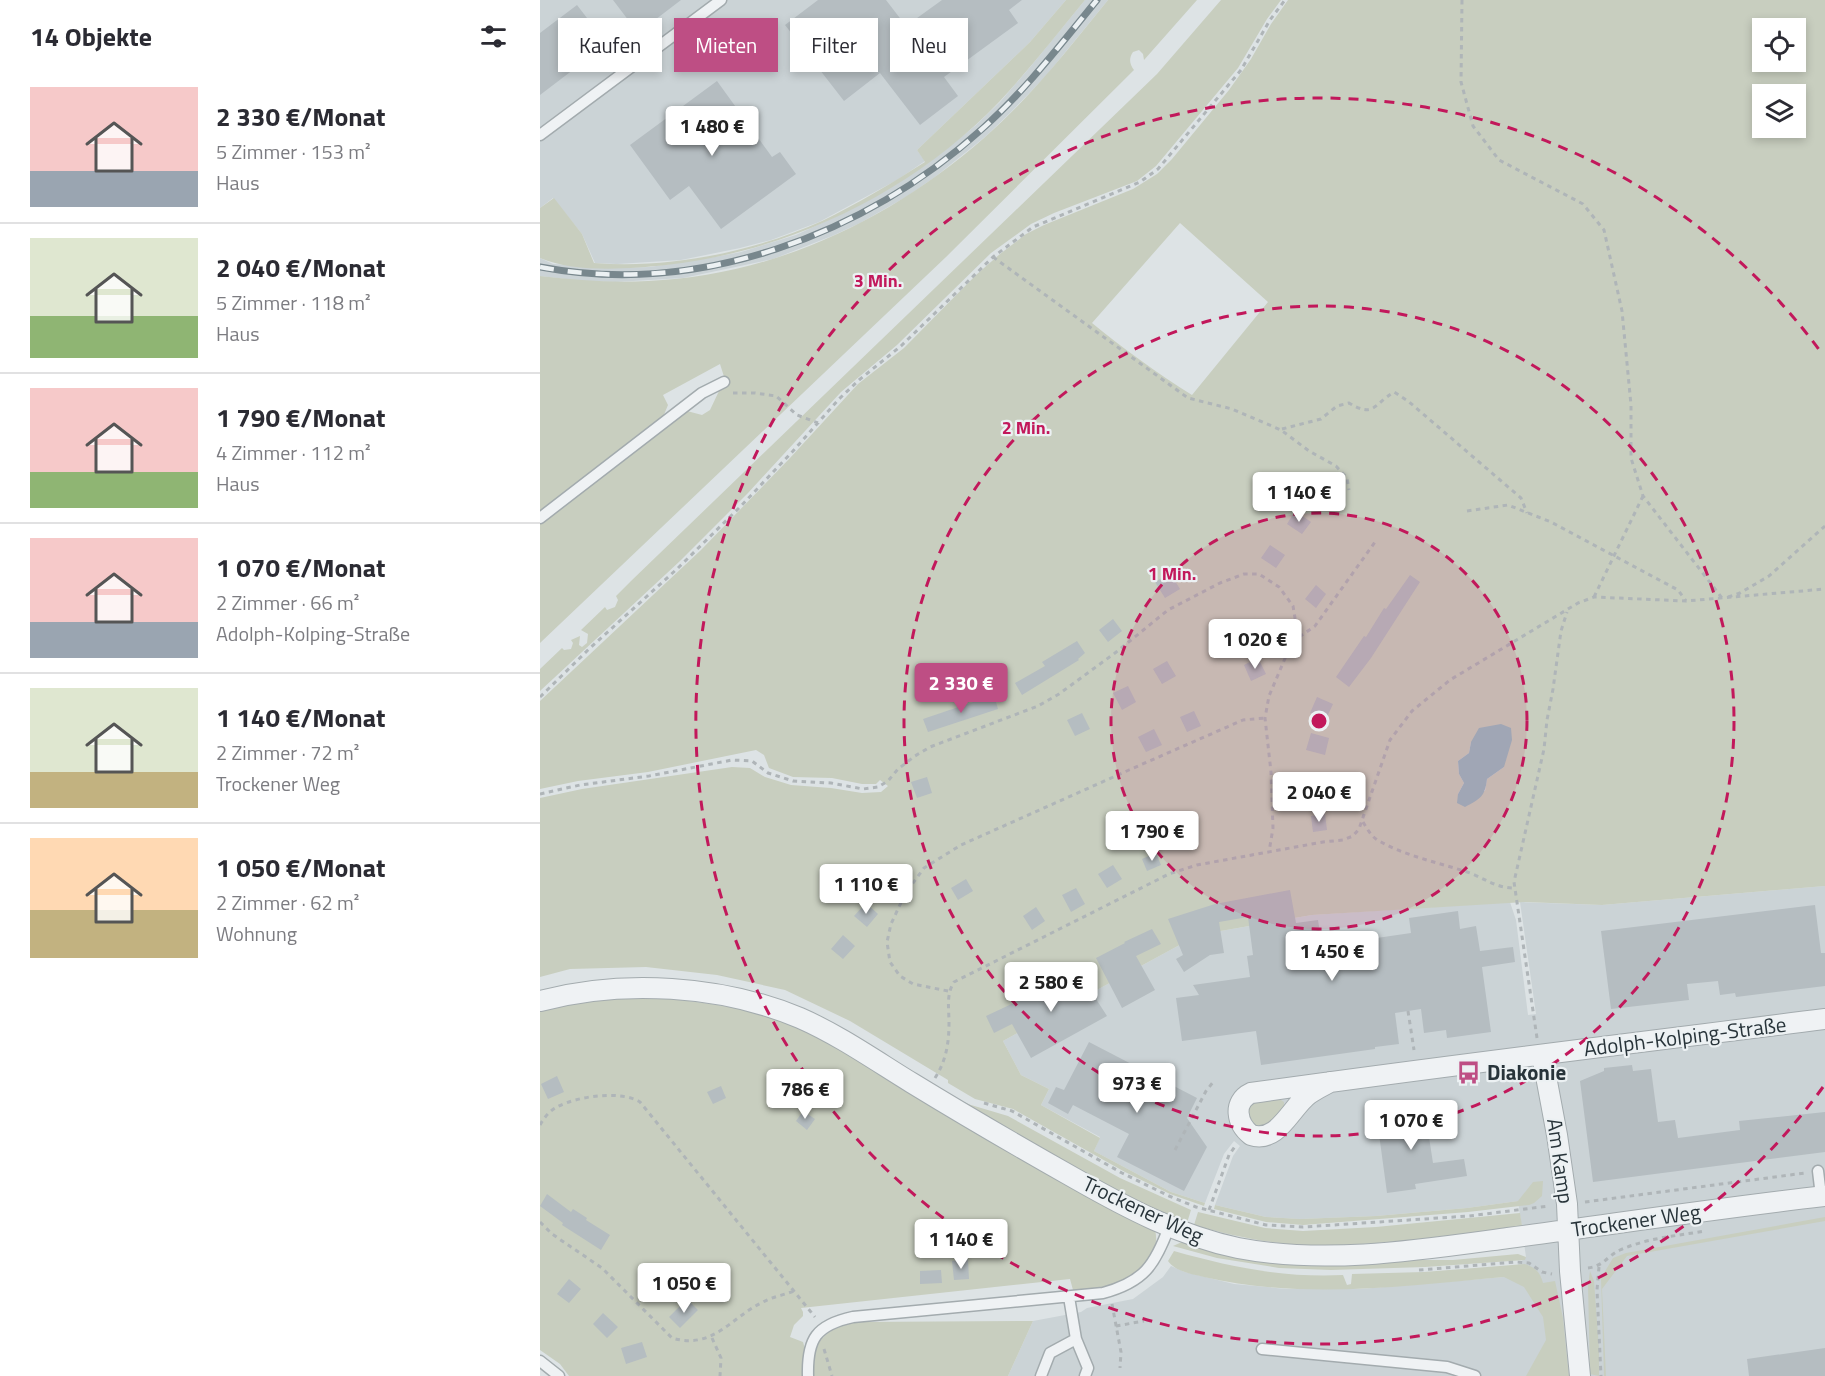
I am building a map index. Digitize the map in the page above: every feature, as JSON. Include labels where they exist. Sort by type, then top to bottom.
[{"type":"street","name":"Trockener Weg","points":[[540,1001],[594,989],[639,987],[692,992],[755,1003],[800,1018],[1108,1198],[1169,1227],[1237,1248],[1277,1254],[1323,1256],[1456,1245],[1823,1196]]},
{"type":"street","name":"Adolph-Kolping-Straße","points":[[1330,1082],[1310,1094],[1273,1133],[1255,1137],[1246,1132],[1238,1114],[1240,1104],[1246,1095],[1251,1093],[1330,1082],[1825,1019]]},
{"type":"street","name":"Am Kamp","points":[[1542,1055],[1567,1204],[1570,1271],[1580,1376]]},
{"type":"lane","points":[[540,135],[722,0]]},
{"type":"lane","points":[[540,518],[702,393],[724,382]]},
{"type":"lane","points":[[1818,1171],[1823,1196]]},
{"type":"lane","points":[[808,1376],[809,1348],[814,1337],[823,1327],[839,1320],[1110,1292],[1136,1280],[1149,1268],[1157,1257],[1169,1227]]},
{"type":"lane","points":[[1069,1297],[1076,1340],[1088,1368],[1085,1376]]},
{"type":"lane","points":[[1041,1376],[1050,1353],[1076,1340]]},
{"type":"lane","points":[[1262,1349],[1447,1367],[1475,1376]]},
{"type":"lane","points":[[540,1361],[559,1376]]},
{"type":"path","points":[[540,697],[701,545],[852,386],[901,346],[993,256],[1032,227],[1140,182],[1158,169],[1241,70],[1270,20],[1285,0]]},
{"type":"path","points":[[1462,0],[1461,82],[1473,126],[1500,160],[1582,204],[1604,230],[1622,311],[1631,405],[1631,458],[1643,496],[1722,598]]},
{"type":"path","points":[[993,256],[1188,398],[1232,409],[1281,430],[1336,466],[1347,478],[1349,490]]},
{"type":"path","points":[[1281,430],[1321,419],[1337,406],[1349,403],[1362,411],[1369,411],[1394,392],[1408,401],[1521,498],[1527,513]]},
{"type":"path","points":[[702,393],[755,393],[776,396],[797,415],[819,423]]},
{"type":"path","points":[[1594,597],[1643,496]]},
{"type":"path","points":[[1467,511],[1508,505],[1551,522],[1677,590],[1686,601]]},
{"type":"path","points":[[1722,598],[1740,593],[1769,576],[1825,526]]},
{"type":"path","points":[[1292,642],[1315,626],[1375,542]]},
{"type":"path","points":[[540,794],[732,760],[752,761],[768,773],[793,782],[831,783],[862,789],[878,788],[888,781],[898,769],[930,747],[1038,706],[1059,694],[1168,610],[1220,583],[1244,574],[1259,574],[1279,587],[1293,606],[1296,624],[1292,642],[1269,696],[1265,718],[1271,772],[1272,817],[1269,852]]},
{"type":"path","points":[[926,1091],[942,1067],[948,1046],[948,991],[954,982],[1169,873],[1197,865],[1343,840],[1353,836],[1362,821],[1389,740],[1412,711],[1450,680],[1567,610],[1594,597],[1686,601],[1825,589]]},
{"type":"path","points":[[1542,1055],[1537,1044],[1514,888],[1544,749],[1561,631],[1567,610]]},
{"type":"path","points":[[948,991],[913,984],[900,976],[890,962],[887,942],[891,924],[905,894],[924,868],[961,845],[1129,770],[1243,720],[1265,718]]},
{"type":"path","points":[[1362,821],[1370,834],[1380,842],[1472,874],[1498,886],[1514,888]]},
{"type":"path","points":[[1408,1011],[1413,1050]]},
{"type":"path","points":[[1175,1150],[1206,1091],[1214,1081]]},
{"type":"path","points":[[540,1125],[556,1107],[575,1100],[620,1095],[640,1102],[823,1327]]},
{"type":"path","points":[[983,1103],[1012,1111],[1122,1173],[1169,1196],[1209,1210],[1266,1225],[1303,1227],[1468,1216],[1818,1171]]},
{"type":"path","points":[[1209,1210],[1229,1155],[1246,1132]]},
{"type":"path","points":[[540,1222],[552,1234],[602,1268],[672,1338],[687,1342],[711,1337],[763,1302],[794,1292]]},
{"type":"path","points":[[1618,1243],[1619,1250]]},
{"type":"path","points":[[1529,1263],[1531,1258]]},
{"type":"path","points":[[1599,1267],[1597,1290],[1601,1376]]},
{"type":"path","points":[[1110,1292],[1121,1352],[1120,1368]]},
{"type":"path","points":[[1116,1326],[1144,1321]]},
{"type":"path","points":[[711,1337],[721,1358],[720,1376]]},
{"type":"path","points":[[814,1337],[821,1343],[827,1354],[832,1376]]},
{"type":"shaded area","points":[[540,0],[1066,0],[1030,42],[917,150],[925,161],[897,180],[819,222],[771,240],[681,260],[595,263],[582,234],[553,198],[540,208]]},
{"type":"shaded area","points":[[1085,0],[1108,0],[1045,77],[1010,113],[985,137],[935,177],[906,197],[860,223],[773,259],[683,278],[616,282],[540,276],[540,258],[553,264],[617,268],[650,267],[741,252],[796,235],[846,212],[927,164],[975,126],[1000,102]]},
{"type":"shaded area","points":[[1825,886],[1825,1376],[1008,1376],[1033,1321],[1133,1299],[1163,1277],[1171,1266],[1185,1272],[1234,1284],[1287,1289],[1361,1289],[1504,1277],[1526,1257],[1518,1201],[1376,1216],[1300,1219],[1266,1217],[1215,1205],[1233,1156],[1240,1146],[1234,1141],[1224,1154],[1205,1203],[1171,1192],[1094,1151],[1100,1137],[1041,1105],[1049,1089],[1021,1075],[1003,1041],[1198,935],[1312,915],[1510,902],[1516,920],[1528,1015],[1536,1014],[1520,902],[1602,905]]},
{"type":"green space","points":[[1066,0],[1085,0],[1033,64],[966,134],[929,163],[889,189],[847,212],[804,231],[713,258],[666,265],[585,268],[554,263],[540,258],[540,208],[554,198],[582,234],[594,263],[652,263],[711,256],[768,241],[822,221],[925,162],[917,150],[1030,42]]},
{"type":"green space","points":[[1108,0],[1197,0],[1144,60],[1139,50],[1133,52],[1130,61],[1134,70],[946,257],[540,643],[540,523],[687,411],[702,415],[710,410],[719,391],[727,386],[720,364],[663,395],[668,405],[663,417],[540,511],[540,276],[621,282],[695,277],[740,268],[785,255],[870,218],[910,194],[984,138],[1034,89]]},
{"type":"green space","points":[[1221,0],[1281,0],[1238,68],[1156,166],[1137,181],[1031,224],[991,253],[897,345],[841,392],[748,493],[680,561],[540,691],[540,669],[562,648],[571,649],[573,643],[571,640],[580,636],[579,645],[582,647],[587,643],[588,634],[581,630],[605,607],[607,610],[615,607],[618,600],[616,596],[631,581],[1157,74]]},
{"type":"green space","points":[[1288,0],[1825,0],[1825,886],[1602,905],[1525,902],[1312,915],[1198,935],[1003,1041],[1021,1075],[1049,1089],[1041,1105],[1100,1138],[1094,1151],[1171,1192],[1205,1203],[1204,1206],[1170,1194],[1125,1172],[1013,1109],[975,1099],[948,1083],[948,1080],[850,1021],[785,990],[717,975],[646,967],[570,969],[540,977],[540,798],[582,789],[732,767],[750,768],[765,777],[791,785],[862,793],[881,792],[888,786],[880,780],[876,784],[862,784],[832,778],[793,777],[769,768],[764,755],[756,750],[648,772],[578,781],[540,789],[540,701],[701,550],[858,384],[904,348],[976,275],[1026,234],[1133,189],[1157,174],[1229,90]],"holes":[[[1180,223],[1268,302],[1192,395],[1092,323]],[[1471,742],[1504,767],[1487,779],[1485,791],[1458,794],[1464,783],[1459,774],[1458,761],[1469,753]]]},
{"type":"green space","points":[[639,996],[741,1009],[780,1020],[818,1035],[993,1142],[1155,1230],[1154,1251],[1141,1269],[1132,1276],[1111,1286],[1098,1289],[1073,1290],[1070,1279],[801,1308],[803,1316],[794,1325],[790,1337],[803,1342],[804,1376],[569,1376],[560,1364],[540,1350],[540,1010],[595,998]]},
{"type":"green space","points":[[1278,1098],[1284,1102],[1284,1106],[1270,1125],[1259,1129],[1251,1124],[1247,1110],[1250,1106]]},
{"type":"green space","points":[[957,1099],[1008,1116],[1120,1178],[1191,1210],[1187,1223],[1112,1191]]},
{"type":"green space","points":[[1543,1181],[1542,1196],[1534,1203],[1468,1212],[1303,1225],[1266,1222],[1214,1209],[1215,1205],[1266,1217],[1300,1219],[1376,1216],[1518,1201],[1533,1182]]},
{"type":"green space","points":[[1198,1212],[1265,1228],[1303,1231],[1376,1227],[1520,1213],[1522,1226],[1400,1241],[1300,1245],[1247,1238],[1194,1225]]},
{"type":"green space","points":[[1825,1217],[1825,1221],[1627,1256],[1602,1289],[1606,1376],[1604,1376],[1601,1278],[1613,1258],[1626,1253]]},
{"type":"green space","points":[[1182,1242],[1396,1260],[1453,1260],[1518,1254],[1526,1257],[1525,1260],[1425,1267],[1331,1270],[1279,1268],[1217,1258],[1173,1246]]},
{"type":"green space","points":[[1174,1251],[1216,1262],[1279,1273],[1343,1275],[1347,1285],[1351,1284],[1352,1274],[1424,1272],[1525,1264],[1537,1271],[1543,1283],[1555,1281],[1563,1318],[1569,1376],[1526,1376],[1546,1340],[1543,1317],[1524,1287],[1504,1277],[1354,1289],[1279,1288],[1241,1284],[1184,1272],[1175,1268],[1168,1261]]},
{"type":"green space","points":[[1590,1271],[1594,1281],[1599,1376],[1590,1374],[1588,1286]]},
{"type":"green space","points":[[1033,1321],[1008,1376],[813,1376],[814,1355],[821,1340],[834,1329],[855,1322]]},
{"type":"water","points":[[1501,724],[1511,728],[1512,740],[1504,767],[1487,779],[1481,797],[1465,807],[1457,803],[1458,794],[1464,783],[1459,774],[1458,761],[1469,753],[1471,742],[1479,728]]},
{"type":"building","points":[[613,0],[681,0],[657,18],[627,18]]},
{"type":"building","points":[[818,0],[886,0],[900,18],[890,18],[890,72],[951,72],[944,77],[958,96],[920,125],[880,73],[844,101],[821,72],[878,72],[878,18],[794,18]]},
{"type":"building","points":[[942,0],[1022,0],[1009,10],[1018,23],[968,59],[968,18],[917,18]]},
{"type":"building","points":[[577,5],[587,18],[560,18]]},
{"type":"building","points":[[558,19],[558,72],[570,72],[540,95],[540,33]]},
{"type":"building","points":[[790,21],[790,31],[785,25]]},
{"type":"building","points":[[717,81],[772,157],[780,152],[796,174],[721,229],[689,186],[670,200],[630,145]]},
{"type":"building","points":[[1295,511],[1311,522],[1302,534],[1287,524]]},
{"type":"building","points":[[1270,545],[1285,555],[1276,568],[1261,558]]},
{"type":"building","points":[[1170,573],[1180,589],[1165,598],[1155,582]]},
{"type":"building","points":[[1410,575],[1420,582],[1371,658],[1349,687],[1336,677]]},
{"type":"building","points":[[1316,585],[1326,594],[1316,608],[1305,599]]},
{"type":"building","points":[[1113,619],[1122,631],[1108,642],[1099,630]]},
{"type":"building","points":[[1077,641],[1085,653],[1079,660],[1022,695],[1015,683],[1045,666],[1042,662]]},
{"type":"building","points":[[1258,658],[1266,674],[1251,681],[1244,665]]},
{"type":"building","points":[[1167,661],[1176,676],[1162,684],[1153,669]]},
{"type":"building","points":[[1128,686],[1136,702],[1122,710],[1113,693]]},
{"type":"building","points":[[994,695],[998,709],[928,732],[923,719]]},
{"type":"building","points":[[1317,697],[1333,704],[1326,719],[1310,713]]},
{"type":"building","points":[[1194,711],[1201,726],[1187,732],[1180,717]]},
{"type":"building","points":[[1082,713],[1090,729],[1075,736],[1067,720]]},
{"type":"building","points":[[1154,729],[1162,745],[1146,752],[1138,737]]},
{"type":"building","points":[[1311,733],[1329,738],[1325,755],[1306,750]]},
{"type":"building","points":[[1323,774],[1326,791],[1310,794],[1307,776]]},
{"type":"building","points":[[927,777],[932,793],[917,798],[911,782]]},
{"type":"building","points":[[1325,814],[1327,830],[1313,832],[1311,816]]},
{"type":"building","points":[[1156,853],[1161,865],[1147,871],[1142,859]]},
{"type":"building","points":[[1113,865],[1122,879],[1107,888],[1098,874]]},
{"type":"building","points":[[966,879],[973,891],[958,900],[951,888]]},
{"type":"building","points":[[1076,888],[1085,904],[1071,912],[1062,895]]},
{"type":"building","points":[[1290,890],[1296,923],[1318,920],[1322,946],[1411,933],[1409,918],[1458,911],[1460,929],[1476,926],[1480,951],[1513,947],[1515,962],[1482,967],[1491,1032],[1447,1038],[1446,1030],[1424,1033],[1421,1009],[1395,1013],[1399,1044],[1261,1065],[1256,1031],[1182,1041],[1176,998],[1199,995],[1193,985],[1250,977],[1247,956],[1253,955],[1248,917],[1219,922],[1224,953],[1210,955],[1184,972],[1176,959],[1183,955],[1168,919],[1215,904]]},
{"type":"building","points":[[866,903],[878,914],[867,927],[854,916]]},
{"type":"building","points":[[1815,905],[1821,953],[1825,953],[1825,986],[1736,997],[1735,993],[1720,995],[1718,981],[1687,984],[1689,1000],[1611,1009],[1601,931]]},
{"type":"building","points":[[1036,907],[1045,921],[1032,930],[1023,916]]},
{"type":"building","points":[[1152,929],[1161,944],[1136,956],[1155,990],[1122,1008],[1096,958]]},
{"type":"building","points":[[843,935],[855,946],[843,959],[831,949]]},
{"type":"building","points":[[1076,968],[1107,1016],[1031,1058],[1012,1024],[994,1033],[986,1016],[1022,999]]},
{"type":"building","points":[[1089,1042],[1197,1098],[1187,1118],[1207,1147],[1184,1191],[1117,1157],[1129,1134],[1073,1105],[1068,1114],[1048,1103],[1056,1087],[1064,1090]]},
{"type":"building","points":[[1632,1065],[1633,1071],[1651,1069],[1658,1122],[1675,1120],[1678,1138],[1740,1130],[1739,1121],[1825,1112],[1825,1152],[1593,1182],[1580,1081],[1604,1071],[1604,1068]]},
{"type":"building","points":[[557,1076],[564,1092],[548,1099],[541,1084]]},
{"type":"building","points":[[721,1086],[726,1098],[713,1104],[707,1092]]},
{"type":"building","points":[[1424,1105],[1433,1163],[1464,1159],[1467,1176],[1415,1184],[1416,1189],[1387,1193],[1376,1112]]},
{"type":"building","points":[[803,1111],[815,1119],[807,1130],[796,1121]]},
{"type":"building","points":[[547,1194],[571,1212],[573,1209],[610,1235],[601,1250],[562,1225],[563,1223],[540,1206]]},
{"type":"building","points":[[968,1259],[969,1279],[954,1280],[952,1261]]},
{"type":"building","points":[[941,1270],[942,1283],[920,1284],[920,1271]]},
{"type":"building","points":[[569,1279],[581,1289],[569,1303],[557,1294]]},
{"type":"building","points":[[687,1299],[698,1310],[680,1328],[669,1317]]},
{"type":"building","points":[[603,1313],[618,1327],[607,1338],[593,1324]]},
{"type":"building","points":[[642,1342],[647,1357],[626,1364],[621,1348]]},
{"type":"building","points":[[1825,1348],[1825,1376],[1749,1376],[1747,1359]]},
{"type":"railway","points":[[540,267],[600,274],[659,273],[718,264],[776,249],[832,227],[886,200],[936,167],[982,129],[1028,83],[1097,0]]},
{"type":"place","name":"Diakonie","points":[[1469,1073]]}]
